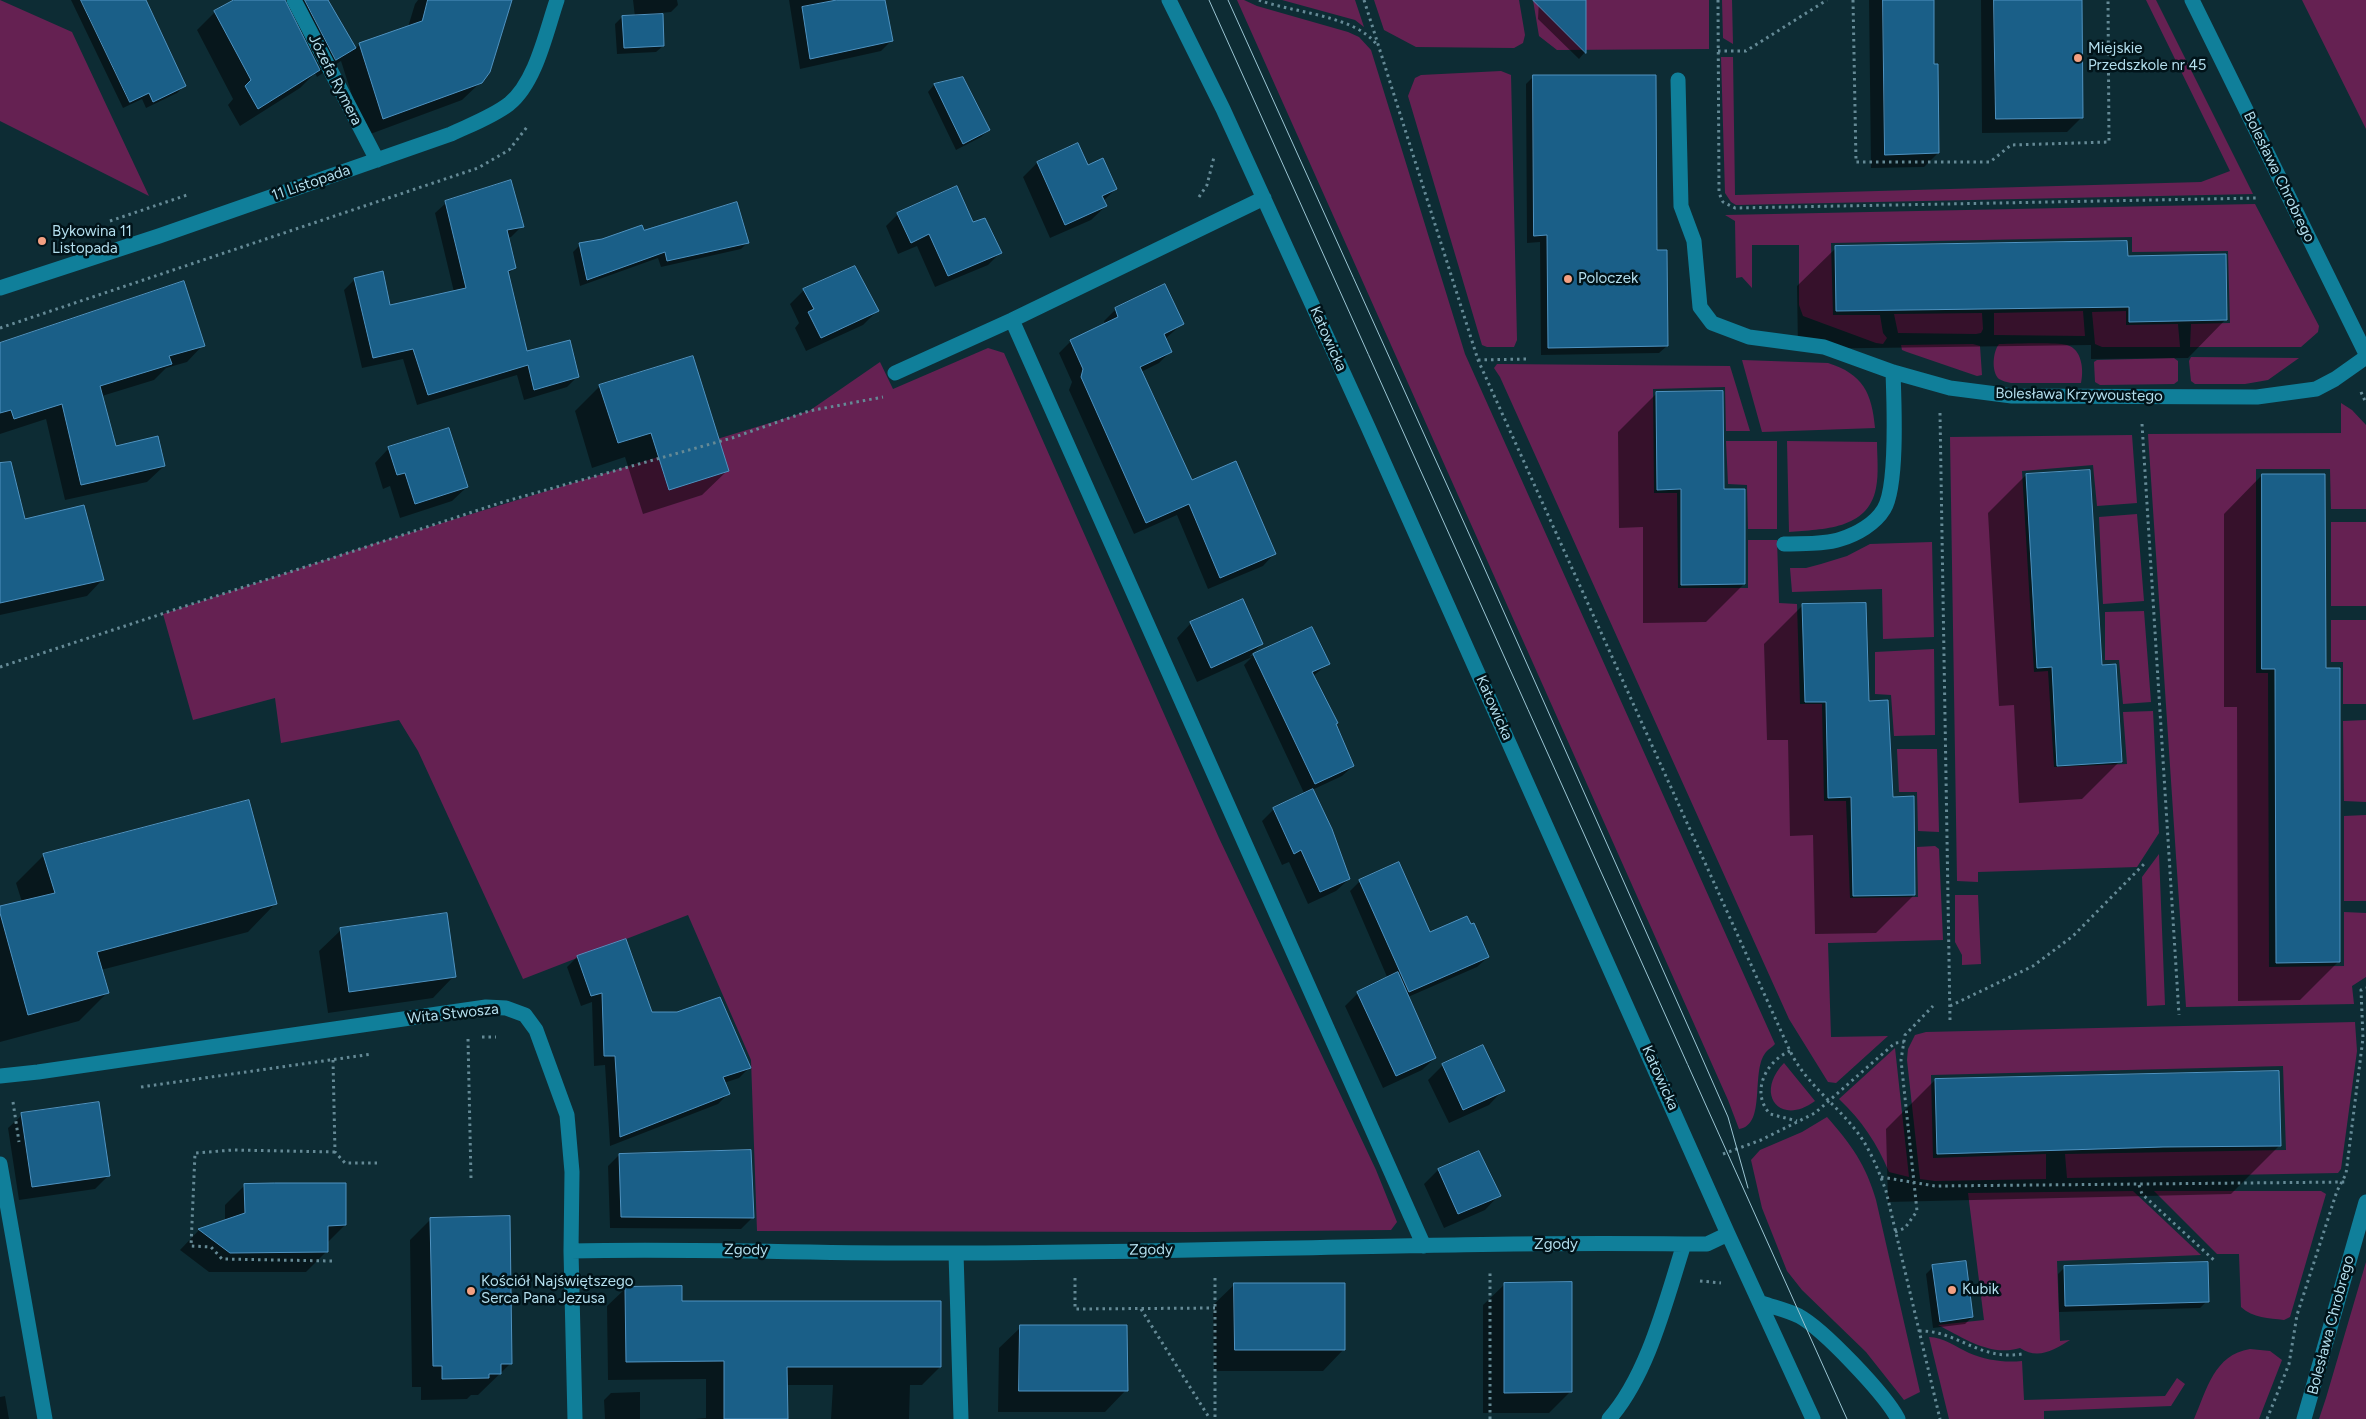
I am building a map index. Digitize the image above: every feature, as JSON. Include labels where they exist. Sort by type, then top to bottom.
[{"type":"street","name":"Józefa Rymera","points":[[294,0],[377,160]]},
{"type":"street","name":"11 Listopada","points":[[0,288],[159,236],[451,134],[510,103],[531,75],[557,0]]},
{"type":"street","name":"Katowicka","points":[[1169,0],[1264,198],[1728,1234],[1762,1303],[1813,1419]]},
{"type":"street","name":"Bolesława Chrobrego","points":[[2192,0],[2366,356]]},
{"type":"street","name":"Bolesława Krzywoustego","points":[[1678,80],[1681,206],[1694,242],[1700,307],[1712,323],[1749,337],[1824,347],[1893,372],[1939,385],[2012,396],[2257,397],[2316,389],[2335,379],[2366,356]]},
{"type":"street","points":[[895,373],[1012,320],[1264,198]]},
{"type":"street","points":[[1012,320],[1424,1246]]},
{"type":"street","points":[[1784,544],[1839,540],[1863,529],[1876,520],[1885,508],[1890,491],[1895,434],[1893,372]]},
{"type":"street","name":"Wita Stwosza","points":[[4,1075],[486,1007],[506,1008],[525,1015],[536,1030],[567,1115],[572,1172],[571,1251],[575,1419]]},
{"type":"street","points":[[0,1164],[45,1419]]},
{"type":"street","name":"Bolesława Chrobrego","points":[[2304,1419],[2366,1202]]},
{"type":"street","name":"Zgody","points":[[571,1251],[691,1248],[956,1253],[1707,1244],[1728,1234]]},
{"type":"street","points":[[1609,1419],[1621,1405],[1651,1346],[1684,1244]]},
{"type":"street","points":[[956,1253],[961,1419]]},
{"type":"street","points":[[1762,1303],[1799,1316],[1833,1344],[1892,1406],[1898,1419]]},
{"type":"path","points":[[1259,0],[1351,25],[1370,36],[1380,50]]},
{"type":"path","points":[[1364,0],[1478,360],[1790,1051],[1800,1068],[1856,1130],[1881,1176],[1940,1419]]},
{"type":"path","points":[[1718,0],[1719,193],[1723,202],[1735,208],[2264,196]]},
{"type":"path","points":[[1718,51],[1746,51],[1827,0]]},
{"type":"path","points":[[1854,0],[1856,162],[1990,162],[2011,145],[2109,142],[2108,0]]},
{"type":"path","points":[[1195,200],[1207,185],[1214,155]]},
{"type":"path","points":[[102,223],[196,192]]},
{"type":"path","points":[[1478,360],[1526,359]]},
{"type":"path","points":[[1939,385],[1950,1020]]},
{"type":"path","points":[[0,667],[503,502],[732,438],[809,411],[890,396]]},
{"type":"path","points":[[2141,396],[2179,1015]]},
{"type":"path","points":[[1950,1006],[2033,966],[2074,936],[2145,863]]},
{"type":"path","points":[[2267,1419],[2289,1364],[2298,1315],[2337,1191],[2346,1174],[2363,1038],[2361,990],[2366,988]]},
{"type":"path","points":[[1895,1232],[1905,1228],[1915,1215],[1915,1183],[1902,1060],[1905,1035],[1933,1006]]},
{"type":"path","points":[[458,1040],[502,1038]]},
{"type":"path","points":[[468,1039],[471,1179]]},
{"type":"path","points":[[1698,1164],[1761,1140],[1815,1113],[1895,1043],[1904,1042]]},
{"type":"path","points":[[1790,1051],[1777,1056],[1770,1064],[1762,1087],[1762,1100],[1770,1114],[1799,1122]]},
{"type":"path","points":[[139,1088],[381,1052]]},
{"type":"path","points":[[333,1060],[335,1152],[345,1163],[377,1163]]},
{"type":"path","points":[[4,1075],[13,1105],[20,1151]]},
{"type":"path","points":[[13,1105],[23,1104]]},
{"type":"path","points":[[332,1261],[222,1259],[211,1246],[191,1246],[194,1153],[233,1150],[335,1152]]},
{"type":"path","points":[[1881,1176],[1935,1186],[2355,1182]]},
{"type":"path","points":[[2139,1185],[2142,1194],[2216,1262]]},
{"type":"path","points":[[1490,1263],[1490,1419]]},
{"type":"path","points":[[1076,1272],[1075,1309],[1215,1308]]},
{"type":"path","points":[[1214,1272],[1215,1419]]},
{"type":"path","points":[[1672,1282],[1696,1281],[1723,1284]]},
{"type":"path","points":[[1140,1308],[1210,1419]]},
{"type":"path","points":[[1919,1331],[1934,1330],[1980,1351],[1997,1355],[2022,1354]]},
{"type":"shaded area","points":[[0,0],[72,32],[149,196],[0,121]]},
{"type":"shaded area","points":[[1237,0],[1244,0],[1257,6],[1348,32],[1359,37],[1371,50],[1465,354],[1775,1044],[1767,1051],[1761,1061],[1756,1108],[1753,1118],[1748,1125],[1739,1129],[1728,1100]]},
{"type":"shaded area","points":[[1282,0],[1355,0],[1364,27],[1355,20]]},
{"type":"shaded area","points":[[1374,0],[1519,0],[1525,35],[1523,43],[1514,48],[1416,47],[1384,30]]},
{"type":"shaded area","points":[[1533,0],[1709,0],[1709,49],[1557,50],[1539,36]]},
{"type":"shaded area","points":[[1722,0],[1732,0],[1733,44],[1723,38]]},
{"type":"shaded area","points":[[2146,0],[2156,0],[2253,194],[1736,205],[1731,202],[1725,193],[1721,57],[1733,57],[1735,195],[2201,182],[2230,171]]},
{"type":"shaded area","points":[[2302,0],[2366,0],[2366,129]]},
{"type":"shaded area","points":[[1501,71],[1511,75],[1517,340],[1514,347],[1487,347],[1482,345],[1408,96],[1415,78],[1421,75]]},
{"type":"shaded area","points":[[2255,204],[2319,326],[2318,332],[2301,347],[2190,347],[2191,324],[2230,323],[2228,251],[2132,252],[2132,237],[1831,243],[1833,315],[1880,315],[1883,333],[1887,338],[1883,344],[1876,343],[1803,316],[1799,305],[1799,245],[1752,245],[1752,288],[1742,277],[1736,278],[1735,221],[1725,215]]},
{"type":"shaded area","points":[[2083,311],[2085,336],[1994,335],[1994,313]]},
{"type":"shaded area","points":[[2126,311],[2126,325],[2178,324],[2180,347],[2102,347],[2095,344],[2092,312]]},
{"type":"shaded area","points":[[1982,313],[1983,329],[1981,333],[1976,334],[1898,333],[1894,314]]},
{"type":"shaded area","points":[[1973,344],[1980,346],[1982,375],[1977,376],[1907,352],[1902,350],[1901,345]]},
{"type":"shaded area","points":[[1999,344],[2053,344],[2072,347],[2079,355],[2081,361],[2081,383],[2011,383],[2000,380],[1996,376],[1994,367],[1995,351]]},
{"type":"shaded area","points":[[988,348],[1004,353],[1219,838],[1376,1170],[1397,1222],[1391,1230],[1195,1232],[757,1231],[751,1060],[688,915],[523,979],[418,751],[399,720],[281,743],[275,698],[193,720],[163,614],[373,544],[809,411],[880,362],[893,389]]},
{"type":"shaded area","points":[[2191,357],[2299,358],[2268,380],[2245,384],[2195,384],[2191,381],[2189,361]]},
{"type":"shaded area","points":[[2174,358],[2178,361],[2178,381],[2174,384],[2100,385],[2095,382],[2094,362],[2097,360]]},
{"type":"shaded area","points":[[1742,360],[1828,363],[1850,373],[1864,386],[1874,416],[1875,428],[1762,432]]},
{"type":"shaded area","points":[[1497,364],[1730,366],[1750,431],[1726,431],[1725,387],[1653,389],[1654,493],[1677,493],[1678,588],[1748,588],[1748,540],[1777,540],[1779,603],[1797,604],[1800,704],[1822,704],[1824,801],[1846,801],[1850,898],[1918,897],[1917,847],[1935,846],[1939,849],[1943,940],[1828,943],[1831,1037],[1888,1036],[1836,1083],[1828,1082],[1789,1019],[1500,377],[1494,368]]},
{"type":"shaded area","points":[[2341,403],[2352,410],[2366,425],[2366,509],[2331,509],[2330,469],[2256,469],[2256,673],[2268,673],[2269,967],[2344,966],[2344,912],[2366,913],[2366,977],[2352,986],[2354,1004],[2186,1007],[2148,434],[2341,433]]},
{"type":"shaded area","points":[[2132,435],[2137,503],[2097,506],[2093,465],[2022,471],[2034,672],[2048,671],[2054,767],[2127,764],[2123,712],[2153,711],[2159,833],[2137,867],[1978,872],[1978,882],[1957,881],[1950,437]]},
{"type":"shaded area","points":[[1726,441],[1777,441],[1777,529],[1748,529],[1747,485],[1728,484]]},
{"type":"shaded area","points":[[1787,441],[1877,442],[1877,483],[1871,502],[1864,512],[1854,520],[1842,525],[1816,530],[1789,532]]},
{"type":"shaded area","points":[[2137,514],[2144,601],[2103,604],[2099,517]]},
{"type":"shaded area","points":[[2331,522],[2366,522],[2366,606],[2331,606]]},
{"type":"shaded area","points":[[1932,542],[1934,637],[1883,639],[1882,589],[1792,592],[1790,568],[1806,568],[1821,564],[1847,556],[1870,544]]},
{"type":"shaded area","points":[[2144,611],[2151,702],[2123,704],[2119,660],[2105,660],[2105,612]]},
{"type":"shaded area","points":[[2331,620],[2366,620],[2366,704],[2343,704],[2343,662],[2331,662]]},
{"type":"shaded area","points":[[1934,649],[1935,735],[1894,736],[1891,695],[1875,694],[1875,652]]},
{"type":"shaded area","points":[[2366,720],[2366,802],[2344,801],[2343,721]]},
{"type":"shaded area","points":[[1897,749],[1937,749],[1939,832],[1918,831],[1917,792],[1899,792]]},
{"type":"shaded area","points":[[2366,815],[2366,901],[2344,901],[2344,816]]},
{"type":"shaded area","points":[[2159,854],[2165,1005],[2147,1006],[2142,877]]},
{"type":"shaded area","points":[[1955,895],[1978,895],[1981,964],[1962,965],[1962,955],[1955,942]]},
{"type":"shaded area","points":[[2355,1022],[2357,1051],[2341,1169],[2338,1173],[2067,1178],[2065,1154],[2286,1150],[2283,1066],[1931,1075],[1933,1158],[2046,1154],[2046,1179],[1935,1181],[1920,1179],[1907,1060],[1908,1049],[1915,1035],[1926,1032]]},
{"type":"shaded area","points":[[1895,1048],[1909,1177],[1889,1172],[1868,1133],[1839,1099]]},
{"type":"shaded area","points":[[1784,1063],[1815,1101],[1802,1108],[1791,1110],[1782,1109],[1775,1103],[1771,1096],[1771,1086],[1775,1075]]},
{"type":"shaded area","points":[[1827,1117],[1857,1156],[1868,1176],[1876,1200],[1920,1392],[1904,1400],[1866,1352],[1802,1290],[1787,1271],[1762,1208],[1751,1160],[1760,1150],[1802,1132]]},
{"type":"shaded area","points":[[2133,1191],[2201,1255],[2057,1261],[2060,1341],[2070,1340],[2046,1352],[2033,1353],[2020,1348],[1998,1350],[1988,1348],[1967,1340],[1938,1325],[1984,1320],[1968,1193]]},
{"type":"shaded area","points":[[2154,1191],[2321,1191],[2326,1194],[2290,1317],[2284,1320],[2261,1317],[2241,1307],[2239,1254],[2217,1254]]},
{"type":"shaded area","points":[[2366,1262],[2366,1419],[2319,1419],[2326,1398]]},
{"type":"shaded area","points":[[1929,1337],[1944,1340],[1969,1353],[1982,1357],[2002,1361],[2022,1361],[2024,1400],[2165,1396],[2177,1378],[2185,1384],[2171,1406],[2044,1411],[2044,1419],[1949,1419]]},
{"type":"shaded area","points":[[2250,1349],[2270,1351],[2282,1360],[2259,1419],[2194,1419],[2208,1385],[2220,1366],[2238,1352]]},
{"type":"building","points":[[81,0],[146,0],[186,86],[153,102],[149,93],[130,102]]},
{"type":"building","points":[[234,0],[285,0],[320,70],[258,109],[245,86],[251,80],[214,11]]},
{"type":"building","points":[[305,0],[328,0],[356,48],[336,60]]},
{"type":"building","points":[[428,0],[512,0],[490,72],[482,83],[383,119],[359,43],[422,21]]},
{"type":"building","points":[[837,0],[885,0],[893,41],[810,59],[802,7]]},
{"type":"building","points":[[1533,0],[1586,0],[1586,53]]},
{"type":"building","points":[[1883,0],[1934,0],[1934,64],[1938,64],[1939,153],[1885,155]]},
{"type":"building","points":[[1994,0],[2082,0],[2083,118],[1996,119]]},
{"type":"building","points":[[663,14],[664,46],[624,48],[622,16]]},
{"type":"building","points":[[1533,75],[1656,75],[1657,250],[1667,250],[1668,346],[1548,348],[1547,235],[1534,236]]},
{"type":"building","points":[[963,77],[990,130],[963,144],[934,84]]},
{"type":"building","points":[[1078,143],[1088,165],[1103,158],[1117,189],[1102,196],[1107,206],[1065,225],[1037,162]]},
{"type":"building","points":[[511,180],[524,227],[507,230],[516,268],[508,271],[527,351],[570,340],[579,377],[534,390],[528,365],[428,395],[413,349],[373,358],[354,278],[383,271],[390,305],[466,288],[445,201]]},
{"type":"building","points":[[957,186],[973,222],[985,218],[1002,253],[948,276],[929,234],[911,243],[897,213]]},
{"type":"building","points":[[737,202],[749,243],[667,261],[665,252],[587,280],[579,243],[602,239],[642,225],[644,230]]},
{"type":"building","points":[[2127,241],[2128,256],[2226,254],[2227,320],[2129,322],[2129,307],[1836,311],[1835,246]]},
{"type":"building","points":[[855,266],[879,311],[821,338],[808,312],[814,309],[803,289]]},
{"type":"building","points":[[184,281],[205,346],[169,356],[172,364],[100,386],[116,446],[158,436],[165,466],[81,485],[62,404],[14,419],[11,410],[0,413],[0,343]]},
{"type":"building","points":[[1165,284],[1184,324],[1164,334],[1172,352],[1140,367],[1192,480],[1236,461],[1276,554],[1220,578],[1189,504],[1146,523],[1081,377],[1083,369],[1070,340],[1118,317],[1115,308]]},
{"type":"building","points":[[693,356],[729,471],[669,490],[651,433],[618,443],[599,385]]},
{"type":"building","points":[[1723,391],[1724,489],[1745,489],[1745,584],[1681,585],[1681,489],[1657,490],[1656,392]]},
{"type":"building","points":[[449,428],[468,487],[415,504],[405,473],[397,475],[388,447]]},
{"type":"building","points":[[11,462],[25,519],[84,505],[104,580],[0,603],[0,463]]},
{"type":"building","points":[[2090,470],[2102,665],[2116,664],[2122,762],[2057,766],[2052,667],[2037,668],[2026,474]]},
{"type":"building","points":[[2262,474],[2325,474],[2326,668],[2340,668],[2340,962],[2276,963],[2275,669],[2262,669]]},
{"type":"building","points":[[1243,599],[1263,644],[1211,668],[1190,622]]},
{"type":"building","points":[[1866,603],[1869,701],[1888,700],[1893,797],[1914,796],[1915,895],[1853,896],[1851,797],[1828,798],[1826,702],[1805,702],[1802,604]]},
{"type":"building","points":[[1312,627],[1330,664],[1312,672],[1338,723],[1336,724],[1354,766],[1315,784],[1253,654]]},
{"type":"building","points":[[1313,789],[1332,829],[1350,879],[1320,892],[1301,850],[1294,854],[1273,808]]},
{"type":"building","points":[[249,800],[277,904],[97,952],[109,993],[28,1015],[0,913],[0,906],[55,893],[43,854]]},
{"type":"building","points":[[1399,862],[1430,932],[1467,916],[1471,924],[1474,923],[1489,957],[1409,992],[1359,880]]},
{"type":"building","points":[[447,913],[456,977],[349,992],[340,928]]},
{"type":"building","points":[[626,939],[652,1012],[677,1012],[720,997],[751,1068],[723,1077],[730,1094],[620,1137],[615,1056],[604,1056],[602,993],[591,996],[577,956]]},
{"type":"building","points":[[1398,972],[1436,1058],[1396,1076],[1357,992]]},
{"type":"building","points":[[1483,1045],[1505,1091],[1463,1110],[1442,1064]]},
{"type":"building","points":[[2279,1071],[2281,1146],[2163,1147],[1937,1154],[1935,1079]]},
{"type":"building","points":[[99,1102],[110,1176],[32,1187],[21,1113]]},
{"type":"building","points":[[751,1150],[754,1218],[621,1217],[619,1154]]},
{"type":"building","points":[[1479,1151],[1501,1196],[1458,1214],[1438,1169]]},
{"type":"building","points":[[346,1183],[346,1225],[328,1226],[328,1252],[230,1253],[198,1229],[245,1213],[244,1184]]},
{"type":"building","name":"Kościół Najświętszego Serca Pana Jezusa","points":[[510,1216],[512,1364],[501,1364],[501,1374],[489,1374],[489,1378],[442,1379],[442,1366],[433,1366],[430,1218]]},
{"type":"building","points":[[1966,1261],[1973,1317],[1940,1322],[1932,1265]]},
{"type":"building","points":[[2208,1262],[2209,1302],[2065,1306],[2064,1266]]},
{"type":"building","points":[[1572,1282],[1572,1392],[1504,1393],[1504,1283]]},
{"type":"building","points":[[1234,1283],[1345,1283],[1345,1350],[1235,1350]]},
{"type":"building","points":[[682,1286],[682,1301],[941,1301],[941,1367],[787,1367],[788,1419],[724,1419],[724,1361],[626,1362],[625,1287]]},
{"type":"building","points":[[1020,1325],[1127,1325],[1128,1391],[1019,1391]]},
{"type":"tram line","points":[[1209,0],[1847,1419]]},
{"type":"tram line","points":[[1228,0],[1479,556],[1728,1117],[1748,1188]]},
{"type":"place","name":"Miejskie Przedszkole nr 45","points":[[2078,58]]},
{"type":"place","name":"Bykowina 11 Listopada","points":[[42,241]]},
{"type":"place","name":"Poloczek","points":[[1568,279]]},
{"type":"place","name":"Kubik","points":[[1952,1290]]},
{"type":"place","name":"Kościół Najświętszego Serca Pana Jezusa","points":[[471,1291]]}]
